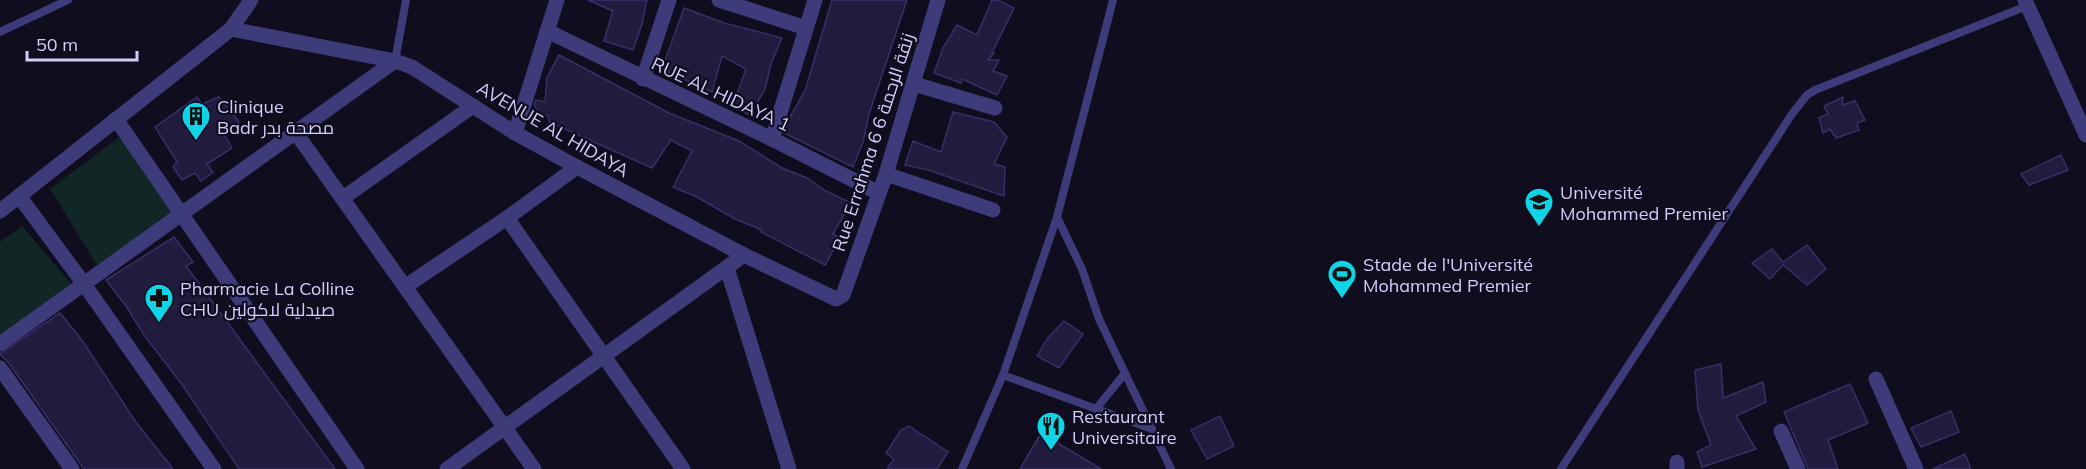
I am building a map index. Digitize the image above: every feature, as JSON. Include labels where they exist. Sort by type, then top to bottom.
[{"type":"street","points":[[0,211],[231,28],[251,0]]},
{"type":"street","points":[[515,133],[557,0]]},
{"type":"street","points":[[643,79],[669,0]]},
{"type":"street","points":[[719,0],[806,28]]},
{"type":"street","points":[[771,139],[815,0]]},
{"type":"street","name":"Rue Errahma 6 6 زنقة الرحمة","points":[[843,295],[886,174],[938,0]]},
{"type":"street","points":[[2026,3],[2086,135]]},
{"type":"street","name":"AVENUE AL HIDAYA","points":[[231,28],[395,61],[412,67],[515,133],[577,167],[744,255],[832,298],[843,295]]},
{"type":"street","name":"RUE AL HIDAYA 1","points":[[547,32],[771,139],[879,194]]},
{"type":"street","points":[[0,344],[395,61]]},
{"type":"street","points":[[914,84],[994,108]]},
{"type":"street","points":[[343,198],[473,106]]},
{"type":"street","points":[[116,119],[357,469]]},
{"type":"street","points":[[296,133],[534,469]]},
{"type":"street","points":[[406,286],[507,218],[577,167]]},
{"type":"street","points":[[886,174],[993,210]]},
{"type":"street","points":[[19,196],[214,469]]},
{"type":"street","points":[[507,218],[683,469]]},
{"type":"street","points":[[447,469],[744,255]]},
{"type":"street","points":[[727,268],[789,469]]},
{"type":"street","points":[[0,368],[72,469]]},
{"type":"street","points":[[1876,379],[1914,468]]},
{"type":"street","points":[[1781,431],[1797,469]]},
{"type":"lane","points":[[0,32],[68,0]]},
{"type":"lane","points":[[395,61],[404,4],[398,0]]},
{"type":"lane","points":[[962,469],[1003,375],[1057,217],[1113,0]]},
{"type":"lane","points":[[1561,469],[1691,267],[1792,114],[1807,95],[2026,3]]},
{"type":"lane","points":[[1057,217],[1078,258],[1099,319],[1171,469]]},
{"type":"lane","points":[[1096,409],[1125,373]]},
{"type":"lane","points":[[1003,375],[1152,429]]},
{"type":"green space","points":[[121,136],[173,214],[97,265],[50,189]]},
{"type":"green space","points":[[22,226],[73,286],[0,334],[0,242]]},
{"type":"building","points":[[588,0],[647,0],[633,50],[604,41],[613,11]]},
{"type":"building","points":[[832,0],[907,0],[869,114],[863,142],[853,167],[784,133],[805,91]]},
{"type":"building","points":[[992,0],[998,0],[1014,8],[992,53],[994,53],[988,60],[999,60],[993,71],[1007,76],[997,95],[962,79],[961,83],[934,73],[943,48],[957,25],[977,35]]},
{"type":"building","points":[[684,8],[724,23],[782,38],[771,64],[765,89],[750,115],[732,107],[746,69],[722,56],[712,92],[662,69]]},
{"type":"building","points":[[559,55],[669,113],[739,141],[782,168],[807,178],[824,190],[851,203],[833,234],[840,238],[825,265],[761,232],[762,230],[735,219],[697,197],[673,187],[692,151],[671,140],[652,168],[549,122],[548,115],[540,116],[534,104],[536,100],[545,102],[547,78]]},
{"type":"building","name":"Clinique Badr مصحة بدر","points":[[197,97],[202,104],[219,97],[239,122],[224,134],[232,148],[207,164],[213,172],[201,181],[195,173],[182,180],[173,167],[177,162],[155,127]]},
{"type":"building","points":[[1843,97],[1842,105],[1855,101],[1865,120],[1857,123],[1859,130],[1836,138],[1830,129],[1823,133],[1819,118],[1828,114],[1824,106]]},
{"type":"building","points":[[953,112],[994,122],[1007,137],[994,164],[1005,167],[1004,196],[928,170],[905,165],[913,141],[941,152]]},
{"type":"building","points":[[2061,155],[2068,170],[2029,185],[2021,174]]},
{"type":"building","points":[[174,237],[193,262],[186,266],[335,469],[239,469],[183,386],[144,335],[106,280]]},
{"type":"building","points":[[1807,245],[1826,269],[1807,285],[1783,265],[1770,279],[1752,263],[1772,249],[1783,262]]},
{"type":"building","points":[[60,313],[82,340],[135,421],[173,469],[84,469],[0,354]]},
{"type":"building","points":[[1064,321],[1083,334],[1059,368],[1037,356],[1047,339]]},
{"type":"building","points":[[1721,364],[1723,398],[1763,382],[1766,402],[1736,416],[1756,449],[1702,467],[1697,452],[1711,445],[1698,410],[1695,370]]},
{"type":"building","points":[[1850,384],[1868,423],[1828,440],[1838,469],[1808,469],[1784,412]]},
{"type":"building","points":[[1951,411],[1959,432],[1921,447],[1911,428]]},
{"type":"building","points":[[1220,416],[1234,446],[1207,459],[1191,430]]},
{"type":"building","points":[[909,426],[948,452],[937,469],[887,469],[894,459],[886,453],[901,430]]},
{"type":"building","name":"Restaurant Universitaire","points":[[1041,433],[1101,469],[1020,469]]},
{"type":"building","points":[[1965,454],[1971,469],[1933,469]]},
{"type":"place","name":"Clinique Badr مصحة بدر","points":[[196,142]]},
{"type":"place","name":"Université Mohammed Premier","points":[[1539,228]]},
{"type":"place","name":"Stade de l'Université Mohammed Premier","points":[[1342,300]]},
{"type":"place","name":"Pharmacie La Colline CHU صيدلية لاكولين","points":[[159,324]]},
{"type":"place","name":"Restaurant Universitaire","points":[[1051,452]]}]
